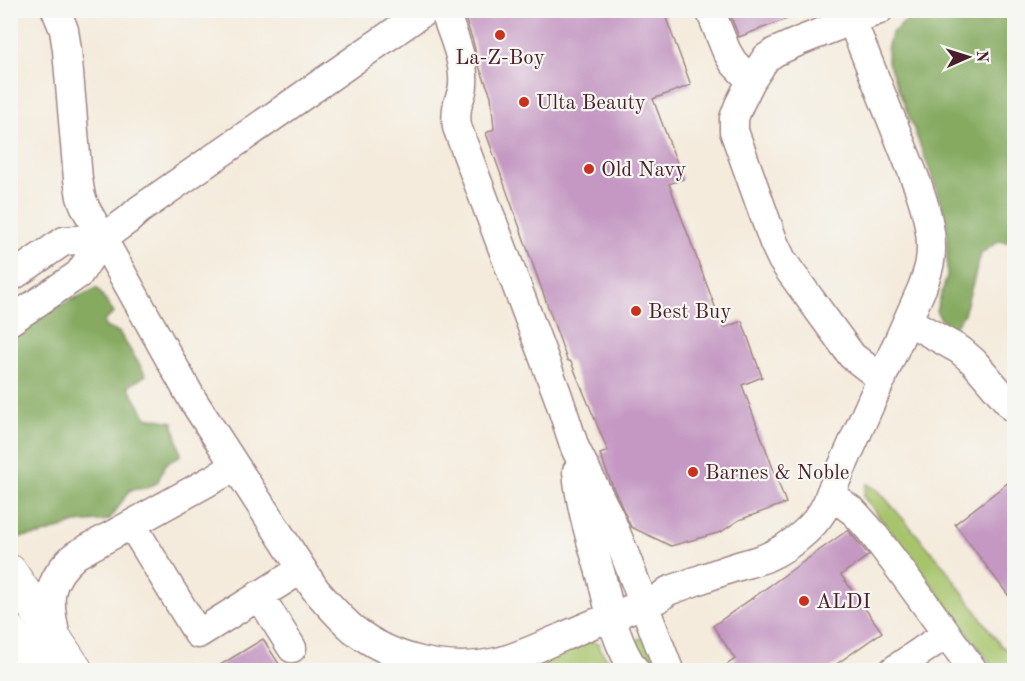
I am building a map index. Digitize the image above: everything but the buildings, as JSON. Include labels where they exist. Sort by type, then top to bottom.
[{"type":"main road","points":[[10,571],[76,670]]},
{"type":"main road","points":[[10,631],[37,670]]},
{"type":"lane","points":[[56,10],[64,30],[67,50],[81,197],[192,399],[315,589],[333,610],[354,630],[422,666],[476,665],[518,656],[659,598],[668,591],[765,558],[784,548],[816,520],[828,502],[908,321],[928,273],[931,259],[924,204],[852,21]]},
{"type":"lane","points":[[10,321],[79,274],[103,238],[139,210],[426,10]]},
{"type":"lane","points":[[444,10],[463,74],[463,87],[456,117],[457,127],[554,385],[575,448],[610,518],[669,670]]},
{"type":"lane","points":[[710,10],[726,50],[733,62],[751,81]]},
{"type":"lane","points":[[879,10],[775,52],[766,58],[739,105],[734,118],[734,131],[774,243],[787,267],[852,356],[882,380]]},
{"type":"lane","points":[[10,278],[64,241],[103,238]]},
{"type":"lane","points":[[908,321],[960,350],[974,362],[1014,409]]},
{"type":"lane","points":[[575,448],[582,506],[618,639],[628,661],[635,670]]},
{"type":"lane","points":[[57,643],[50,602],[53,582],[64,566],[76,555],[235,467]]},
{"type":"lane","points":[[830,494],[854,512],[871,531],[973,670]]},
{"type":"lane","points":[[132,525],[198,634],[302,569]]},
{"type":"lane","points":[[260,595],[292,648]]},
{"type":"lane","points":[[894,670],[946,634]]},
{"type":"green space","points":[[917,11],[1014,11],[1014,243],[998,241],[981,254],[964,314],[952,330],[936,311],[947,276],[947,234],[944,213],[888,62],[887,50],[891,34]]},
{"type":"green space","points":[[97,288],[114,313],[104,321],[105,327],[119,332],[146,375],[128,387],[146,417],[173,422],[181,455],[166,464],[157,483],[146,488],[130,490],[109,520],[75,523],[40,535],[11,538],[10,339],[46,312]]},
{"type":"green space","points":[[867,484],[879,491],[943,565],[1001,646],[1014,652],[1014,670],[995,670],[863,496]]},
{"type":"green space","points":[[644,637],[662,670],[650,670],[637,651],[638,639]]},
{"type":"green space","points":[[591,641],[600,644],[599,648],[616,670],[505,670]]},
{"type":"place","name":"La-Z-Boy","points":[[500,35]]},
{"type":"place","name":"Ulta Beauty","points":[[524,102]]},
{"type":"place","name":"Old Navy","points":[[589,169]]},
{"type":"place","name":"Best Buy","points":[[636,311]]},
{"type":"place","name":"Barnes & Noble","points":[[693,472]]},
{"type":"place","name":"ALDI","points":[[804,601]]}]
